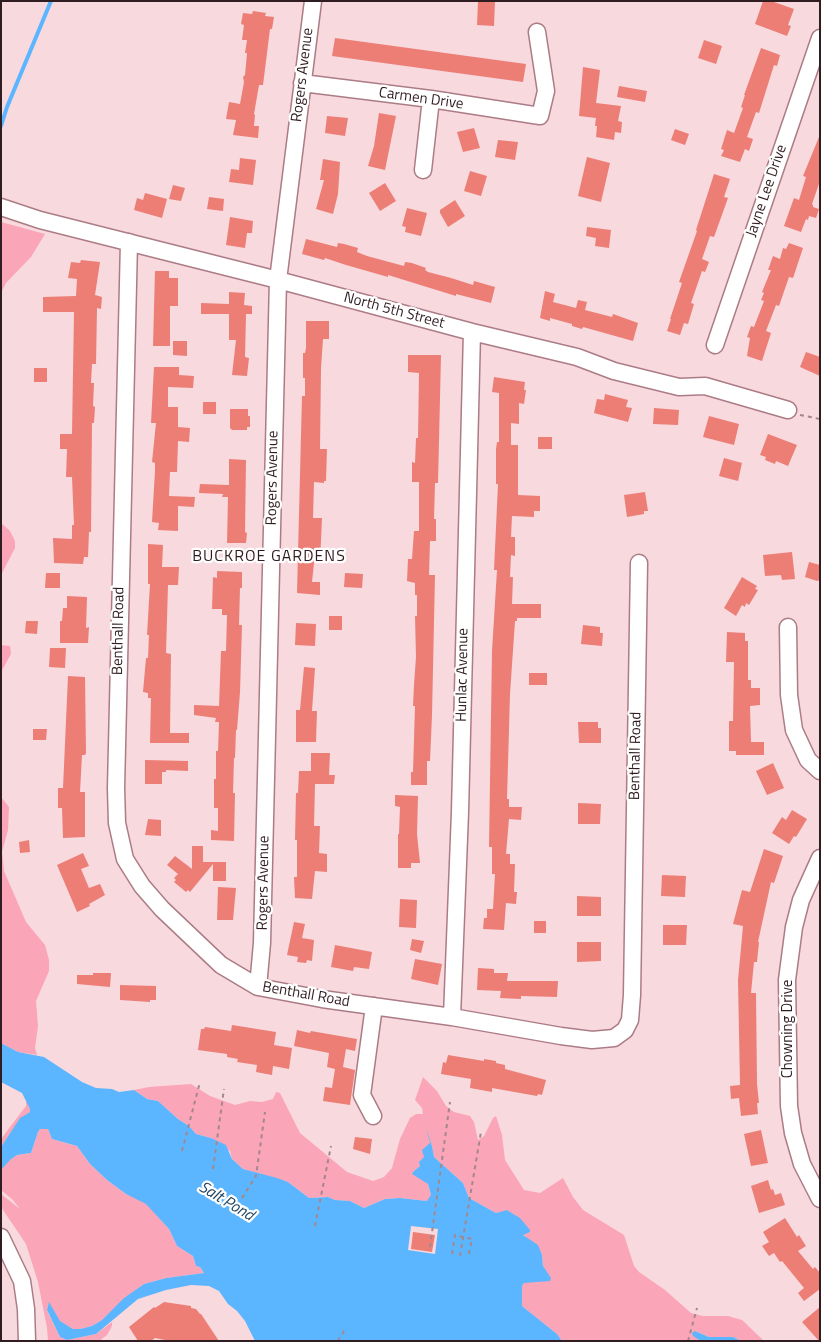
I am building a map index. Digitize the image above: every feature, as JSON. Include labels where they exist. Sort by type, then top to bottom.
[{"type":"street","name":"Rogers Avenue","points":[[258,988],[262,943],[278,280],[313,1]]},
{"type":"street","name":"Carmen Drive","points":[[302,83],[432,99],[540,116],[546,92],[537,32]]},
{"type":"street","name":"Jayne Lee Drive","points":[[715,345],[820,38]]},
{"type":"street","points":[[423,170],[432,99]]},
{"type":"street","name":"North 5th Street","points":[[1,207],[40,220],[278,280],[472,332],[577,357],[614,371],[680,386],[705,386],[788,410]]},
{"type":"street","name":"Benthall Road","points":[[128,242],[116,778],[117,823],[126,859],[142,886],[162,909],[221,966],[258,988],[322,999],[452,1017],[592,1040],[614,1038],[625,1030],[630,1020],[632,995],[639,563]]},
{"type":"street","name":"Hunlac Avenue","points":[[452,1017],[472,332]]},
{"type":"street","points":[[788,627],[789,695],[794,730],[808,760],[820,772]]},
{"type":"street","name":"Chowning Drive","points":[[820,858],[801,900],[794,927],[787,980],[789,1106],[802,1164],[820,1200]]},
{"type":"street","points":[[373,1116],[362,1095],[374,1006]]},
{"type":"street","points":[[1,1237],[22,1281],[26,1309],[27,1341]]},
{"type":"path","points":[[788,410],[796,415],[820,419]]},
{"type":"path","points":[[182,1151],[200,1082]]},
{"type":"path","points":[[213,1169],[224,1089]]},
{"type":"path","points":[[430,1246],[450,1102]]},
{"type":"path","points":[[242,1198],[256,1176],[264,1112]]},
{"type":"path","points":[[460,1256],[481,1132]]},
{"type":"path","points":[[315,1226],[331,1146]]},
{"type":"path","points":[[452,1254],[455,1236],[472,1239],[468,1258]]},
{"type":"path","points":[[688,1341],[697,1308]]},
{"type":"path","points":[[338,1341],[344,1331]]},
{"type":"shaded area","points":[[1,222],[45,234],[31,257],[6,283],[1,293]]},
{"type":"shaded area","points":[[1,523],[10,531],[15,541],[15,548],[1,575]]},
{"type":"shaded area","points":[[1,645],[10,646],[11,654],[1,672]]},
{"type":"shaded area","points":[[1,797],[9,807],[8,830],[2,852],[4,871],[26,922],[45,945],[49,960],[49,971],[36,1001],[38,1026],[35,1048],[37,1055],[18,1052],[1,1043]]},
{"type":"shaded area","points":[[423,1077],[437,1091],[446,1106],[454,1112],[470,1116],[474,1122],[478,1140],[484,1136],[493,1118],[496,1116],[502,1135],[505,1160],[524,1190],[540,1193],[563,1178],[573,1197],[583,1210],[624,1235],[634,1266],[639,1272],[665,1290],[691,1313],[703,1316],[728,1316],[742,1320],[764,1341],[741,1341],[733,1337],[709,1337],[695,1331],[701,1341],[562,1341],[557,1334],[522,1306],[522,1286],[524,1283],[546,1273],[542,1255],[523,1234],[507,1211],[496,1213],[469,1198],[463,1183],[434,1157],[432,1146],[428,1136],[430,1143],[420,1166],[414,1171],[428,1184],[431,1195],[430,1199],[427,1201],[400,1198],[385,1199],[364,1208],[350,1201],[335,1200],[328,1197],[309,1198],[288,1182],[243,1169],[232,1159],[230,1151],[211,1138],[196,1134],[158,1101],[147,1099],[134,1090],[191,1084],[210,1096],[235,1105],[250,1101],[262,1102],[273,1099],[276,1092],[280,1093],[300,1133],[347,1172],[373,1181],[384,1177],[392,1168],[400,1139],[410,1118],[416,1114],[423,1114],[422,1108],[415,1100]]},
{"type":"shaded area","points":[[26,1098],[30,1112],[20,1119],[1,1147],[1,1139],[26,1106]]},
{"type":"shaded area","points":[[40,1129],[48,1129],[52,1139],[77,1146],[90,1164],[107,1180],[126,1194],[146,1203],[169,1229],[177,1246],[193,1256],[196,1266],[200,1267],[204,1273],[166,1278],[144,1284],[124,1299],[102,1320],[92,1326],[80,1329],[73,1329],[59,1321],[49,1303],[48,1313],[60,1337],[67,1340],[96,1334],[112,1322],[107,1335],[99,1341],[48,1341],[38,1282],[26,1244],[1,1207],[1,1194],[20,1209],[1,1190],[1,1170],[10,1159],[17,1155],[31,1153]]},
{"type":"water","name":"Salt Pond","points":[[1,1043],[18,1052],[44,1057],[82,1082],[96,1088],[112,1089],[119,1092],[134,1090],[147,1099],[158,1101],[196,1134],[226,1145],[232,1159],[243,1169],[288,1182],[309,1198],[328,1197],[335,1200],[350,1201],[364,1208],[385,1199],[400,1198],[427,1201],[431,1195],[428,1184],[412,1174],[420,1166],[419,1162],[424,1157],[422,1150],[430,1143],[426,1128],[434,1157],[463,1183],[469,1198],[496,1213],[507,1210],[520,1218],[530,1230],[530,1232],[523,1235],[538,1245],[542,1255],[543,1266],[551,1278],[550,1281],[524,1283],[522,1286],[522,1306],[557,1334],[562,1341],[255,1341],[245,1321],[228,1304],[219,1291],[209,1286],[191,1285],[166,1290],[138,1299],[96,1334],[67,1340],[60,1337],[47,1310],[49,1302],[60,1321],[73,1329],[80,1329],[92,1326],[102,1320],[124,1298],[144,1284],[166,1278],[204,1273],[200,1267],[196,1266],[193,1256],[177,1246],[169,1229],[146,1204],[126,1194],[107,1180],[90,1164],[77,1146],[52,1139],[48,1129],[40,1129],[31,1153],[17,1155],[1,1170],[1,1147],[20,1118],[30,1112],[30,1109],[22,1093],[1,1082]]},
{"type":"water","points":[[695,1331],[709,1337],[733,1337],[741,1341],[701,1341],[693,1336],[692,1333]]},
{"type":"pier","points":[[411,1226],[438,1229],[435,1254],[408,1250]]},
{"type":"building","points":[[478,1],[495,1],[494,26],[477,25]]},
{"type":"building","points":[[763,1],[771,1],[794,9],[788,25],[791,26],[787,36],[755,24]]},
{"type":"building","points":[[253,11],[266,13],[265,16],[274,17],[272,29],[270,29],[263,85],[259,85],[254,114],[254,126],[259,126],[258,138],[233,135],[236,120],[226,119],[229,102],[240,104],[247,53],[245,53],[247,40],[242,40],[244,25],[241,24],[243,13],[252,14]]},
{"type":"building","points":[[335,38],[526,64],[523,82],[332,56]]},
{"type":"building","points":[[704,40],[722,46],[716,64],[698,58]]},
{"type":"building","points":[[761,48],[780,55],[777,66],[774,65],[759,113],[756,112],[747,137],[753,139],[749,151],[745,149],[740,162],[721,156],[724,150],[721,149],[727,130],[734,133],[743,108],[741,107],[744,95]]},
{"type":"building","points":[[583,67],[600,70],[596,103],[621,106],[618,121],[622,122],[621,133],[615,132],[614,140],[596,137],[596,118],[579,116]]},
{"type":"building","points":[[619,86],[647,91],[645,102],[617,97]]},
{"type":"building","points":[[379,113],[396,116],[385,170],[368,166],[374,146]]},
{"type":"building","points":[[327,116],[348,118],[345,136],[325,133]]},
{"type":"building","points":[[474,128],[480,148],[463,152],[457,132]]},
{"type":"building","points":[[675,129],[689,134],[685,145],[671,140]]},
{"type":"building","points":[[819,137],[820,181],[812,204],[813,207],[819,209],[816,218],[809,216],[808,220],[806,219],[801,232],[784,226],[794,198],[799,200],[806,177],[803,176]]},
{"type":"building","points":[[498,140],[518,142],[515,160],[495,157]]},
{"type":"building","points":[[587,157],[610,163],[601,202],[578,196]]},
{"type":"building","points":[[240,158],[256,160],[253,185],[229,182],[231,169],[239,170]]},
{"type":"building","points":[[323,159],[340,162],[338,194],[333,214],[316,209],[324,180],[320,180]]},
{"type":"building","points":[[470,171],[487,176],[481,196],[464,191]]},
{"type":"building","points":[[714,174],[730,179],[724,197],[728,198],[714,237],[710,236],[702,259],[709,262],[705,272],[702,271],[691,303],[694,304],[688,324],[684,323],[680,335],[667,331],[682,283],[679,282]]},
{"type":"building","points":[[385,183],[396,201],[380,211],[369,193]]},
{"type":"building","points":[[173,185],[185,188],[181,201],[169,199]]},
{"type":"building","points":[[145,193],[167,199],[162,218],[134,210],[137,198],[143,200]]},
{"type":"building","points":[[209,197],[224,199],[223,211],[207,209]]},
{"type":"building","points":[[455,200],[465,216],[448,227],[440,210]]},
{"type":"building","points":[[407,208],[427,213],[421,236],[405,232],[406,227],[402,226]]},
{"type":"building","points":[[230,217],[253,221],[252,233],[247,233],[245,248],[226,245]]},
{"type":"building","points":[[587,227],[611,230],[609,248],[595,246],[596,238],[586,236]]},
{"type":"building","points":[[306,239],[337,247],[338,243],[344,244],[358,248],[357,252],[367,256],[404,266],[405,262],[412,263],[426,268],[425,270],[428,272],[473,285],[474,281],[495,287],[491,303],[456,294],[456,296],[388,275],[388,277],[325,258],[324,260],[302,254]]},
{"type":"building","points":[[789,243],[803,248],[793,278],[789,277],[779,306],[776,305],[766,331],[771,333],[762,361],[747,356],[750,338],[747,337],[751,326],[754,327],[764,301],[761,300],[764,293],[762,292],[771,270],[768,270],[773,256],[780,259],[783,248],[786,249]]},
{"type":"building","points":[[81,260],[100,262],[95,295],[102,297],[101,309],[97,308],[96,364],[92,364],[91,383],[94,383],[93,406],[95,407],[94,423],[92,423],[91,532],[89,532],[88,557],[84,557],[83,564],[54,563],[53,538],[72,539],[72,525],[74,525],[72,477],[66,477],[67,449],[60,449],[60,434],[72,434],[74,312],[43,312],[43,297],[76,296],[77,279],[68,278],[71,262],[80,263]]},
{"type":"building","points":[[155,271],[169,271],[169,278],[178,278],[178,306],[170,306],[170,346],[153,346]]},
{"type":"building","points":[[545,291],[555,294],[553,302],[576,308],[578,300],[587,302],[585,310],[612,317],[613,314],[638,323],[633,341],[583,327],[582,329],[550,318],[550,321],[540,318]]},
{"type":"building","points":[[229,292],[245,293],[244,305],[252,306],[252,314],[246,314],[245,357],[249,358],[247,376],[232,375],[236,340],[229,340],[229,314],[201,314],[201,303],[229,304]]},
{"type":"building","points":[[306,321],[329,321],[329,339],[323,339],[321,368],[320,449],[327,449],[326,481],[324,483],[314,482],[313,518],[322,518],[320,563],[314,563],[312,582],[320,582],[320,595],[297,593],[302,396],[305,396],[303,353],[305,353],[306,348]]},
{"type":"building","points":[[173,341],[187,341],[187,356],[173,355]]},
{"type":"building","points":[[806,352],[820,357],[820,376],[800,367]]},
{"type":"building","points":[[408,355],[441,355],[438,483],[435,483],[434,519],[436,519],[436,541],[430,541],[429,575],[435,575],[432,715],[430,761],[427,761],[427,785],[411,785],[411,772],[413,772],[415,706],[413,706],[416,657],[415,616],[417,616],[417,595],[415,595],[415,583],[407,581],[408,559],[412,559],[414,531],[419,531],[419,482],[412,482],[412,462],[415,463],[416,438],[418,438],[419,373],[408,372]]},
{"type":"building","points":[[154,367],[179,367],[179,375],[194,376],[193,388],[168,387],[168,407],[178,407],[178,427],[190,428],[189,442],[178,441],[177,472],[170,472],[169,496],[195,497],[194,507],[178,506],[178,531],[158,530],[159,523],[152,522],[155,463],[152,462],[156,423],[151,423]]},
{"type":"building","points":[[34,368],[47,368],[47,382],[34,382]]},
{"type":"building","points":[[494,377],[525,382],[524,404],[519,403],[519,424],[511,423],[511,445],[518,445],[518,495],[540,496],[540,511],[534,511],[534,517],[512,516],[511,537],[515,537],[515,556],[511,555],[510,577],[513,577],[512,604],[541,604],[541,618],[517,618],[517,621],[515,621],[510,694],[507,799],[509,799],[509,807],[522,807],[521,820],[509,819],[506,854],[510,854],[510,864],[515,864],[514,892],[517,892],[516,904],[506,903],[504,930],[483,929],[484,918],[487,918],[487,909],[493,909],[495,874],[492,874],[492,847],[489,847],[492,651],[497,570],[494,570],[498,484],[496,484],[496,449],[497,442],[499,442],[499,393],[492,392]]},
{"type":"building","points":[[605,394],[628,400],[626,407],[632,408],[628,422],[594,413],[597,399],[604,400]]},
{"type":"building","points":[[203,402],[216,402],[216,414],[203,414]]},
{"type":"building","points":[[654,408],[679,410],[678,425],[653,424]]},
{"type":"building","points":[[230,409],[248,409],[250,427],[247,427],[247,430],[232,430],[230,428]]},
{"type":"building","points":[[709,416],[739,424],[734,445],[703,437]]},
{"type":"building","points":[[768,434],[797,445],[788,466],[776,461],[775,464],[765,460],[766,457],[760,455]]},
{"type":"building","points":[[538,437],[552,437],[552,449],[538,449]]},
{"type":"building","points":[[724,458],[742,463],[738,481],[719,476]]},
{"type":"building","points":[[229,459],[246,460],[246,543],[227,543],[228,497],[222,497],[223,494],[199,493],[200,484],[229,485]]},
{"type":"building","points":[[645,492],[648,511],[644,511],[644,514],[627,517],[624,495]]},
{"type":"building","points":[[148,544],[163,545],[162,567],[179,567],[178,585],[168,585],[166,653],[171,654],[170,733],[189,733],[189,743],[150,743],[151,698],[148,698],[148,693],[143,692],[149,635],[147,635],[150,584],[148,584]]},
{"type":"building","points":[[792,552],[795,579],[782,580],[781,575],[765,576],[763,555]]},
{"type":"building","points":[[809,562],[820,565],[820,580],[817,581],[805,577]]},
{"type":"building","points":[[217,571],[242,572],[239,625],[242,625],[240,692],[234,758],[234,841],[211,840],[211,830],[218,831],[218,808],[214,808],[214,779],[216,779],[219,722],[215,722],[216,718],[194,715],[194,705],[219,706],[221,651],[226,651],[227,615],[222,615],[222,609],[212,609],[213,577],[217,578]]},
{"type":"building","points":[[46,573],[60,573],[60,588],[45,588]]},
{"type":"building","points":[[345,573],[363,574],[362,588],[344,587]]},
{"type":"building","points":[[742,577],[757,586],[755,589],[758,590],[749,605],[746,603],[745,607],[742,605],[736,616],[724,608]]},
{"type":"building","points":[[67,596],[87,597],[86,628],[89,627],[88,643],[60,643],[60,621],[62,621],[63,608],[67,608]]},
{"type":"building","points":[[329,616],[342,616],[342,630],[329,630]]},
{"type":"building","points":[[26,621],[38,621],[37,634],[25,633]]},
{"type":"building","points":[[296,623],[316,624],[315,646],[295,645]]},
{"type":"building","points":[[583,625],[600,627],[600,633],[603,633],[602,646],[581,644]]},
{"type":"building","points":[[727,632],[745,633],[745,641],[748,641],[748,680],[751,680],[751,688],[760,688],[760,705],[750,706],[751,742],[764,742],[764,755],[736,755],[736,751],[729,751],[729,721],[733,721],[734,662],[726,662]]},
{"type":"building","points":[[50,648],[66,648],[65,668],[49,667]]},
{"type":"building","points":[[304,667],[315,668],[312,711],[317,711],[316,742],[296,742],[296,710],[300,710]]},
{"type":"building","points":[[529,673],[547,673],[547,685],[529,685]]},
{"type":"building","points":[[68,676],[85,677],[86,753],[82,755],[80,792],[85,792],[85,837],[63,838],[62,808],[58,808],[58,788],[63,788]]},
{"type":"building","points":[[578,722],[598,722],[598,728],[601,728],[601,743],[579,743]]},
{"type":"building","points":[[33,729],[47,729],[46,740],[33,740]]},
{"type":"building","points":[[311,753],[330,753],[329,775],[335,775],[334,784],[315,784],[314,826],[320,826],[319,853],[327,854],[327,872],[315,871],[312,899],[295,898],[294,877],[297,877],[297,840],[295,840],[296,793],[298,793],[299,771],[311,771]]},
{"type":"building","points":[[145,760],[188,761],[188,771],[166,770],[166,772],[162,772],[162,784],[145,784]]},
{"type":"building","points":[[773,763],[784,788],[767,795],[756,771]]},
{"type":"building","points":[[395,795],[418,796],[417,834],[420,863],[411,863],[411,868],[398,868],[400,807],[395,806]]},
{"type":"building","points":[[578,803],[601,804],[600,824],[578,824]]},
{"type":"building","points":[[792,810],[807,819],[796,837],[794,836],[789,844],[772,833],[782,817],[786,820]]},
{"type":"building","points":[[148,819],[161,820],[161,836],[145,835]]},
{"type":"building","points":[[29,840],[30,852],[20,853],[19,842]]},
{"type":"building","points":[[192,846],[203,846],[203,862],[226,862],[226,881],[213,881],[213,864],[190,892],[188,890],[186,892],[174,882],[176,880],[174,878],[178,874],[167,865],[175,856],[192,869]]},
{"type":"building","points":[[764,849],[783,856],[774,883],[771,882],[758,942],[757,962],[754,962],[751,993],[756,993],[758,1114],[741,1116],[739,1098],[731,1099],[730,1086],[740,1085],[738,980],[743,926],[733,924],[742,890],[750,892]]},
{"type":"building","points":[[83,853],[89,866],[81,869],[89,888],[100,884],[105,895],[89,904],[90,906],[77,912],[57,865]]},
{"type":"building","points":[[662,875],[686,876],[685,897],[661,896]]},
{"type":"building","points":[[218,887],[236,888],[233,920],[217,920]]},
{"type":"building","points":[[577,896],[601,897],[601,916],[577,916]]},
{"type":"building","points":[[400,899],[417,900],[416,928],[399,927]]},
{"type":"building","points":[[534,921],[546,921],[546,933],[534,933]]},
{"type":"building","points":[[294,922],[305,924],[302,938],[314,940],[312,961],[307,960],[306,963],[297,962],[298,957],[287,955]]},
{"type":"building","points":[[663,925],[687,925],[686,945],[663,945]]},
{"type":"building","points":[[412,939],[424,941],[421,953],[410,950]]},
{"type":"building","points":[[577,942],[601,942],[601,961],[577,962]]},
{"type":"building","points":[[335,945],[372,952],[369,969],[354,967],[353,971],[331,967]]},
{"type":"building","points":[[415,959],[442,964],[438,985],[411,979]]},
{"type":"building","points":[[478,968],[494,969],[494,973],[508,973],[507,981],[558,981],[557,997],[521,996],[521,999],[500,998],[501,991],[477,990]]},
{"type":"building","points":[[93,973],[111,973],[110,987],[77,984],[77,975],[93,975]]},
{"type":"building","points":[[120,985],[156,986],[156,1000],[150,1000],[150,1002],[120,1000]]},
{"type":"building","points":[[232,1025],[276,1032],[274,1045],[292,1048],[289,1069],[273,1066],[272,1075],[256,1072],[257,1065],[237,1062],[238,1059],[227,1057],[227,1054],[198,1050],[201,1029],[205,1027],[231,1031]]},
{"type":"building","points":[[297,1030],[357,1039],[355,1051],[346,1049],[343,1067],[355,1070],[350,1105],[323,1101],[325,1087],[332,1088],[335,1069],[327,1067],[329,1053],[294,1046]]},
{"type":"building","points":[[448,1055],[496,1061],[496,1063],[505,1065],[505,1069],[546,1080],[542,1095],[538,1094],[537,1096],[492,1088],[492,1092],[470,1088],[471,1079],[441,1074],[443,1062],[446,1063]]},
{"type":"building","points":[[761,1130],[768,1163],[751,1166],[744,1134]]},
{"type":"building","points":[[355,1137],[372,1139],[370,1154],[353,1149]]},
{"type":"building","points":[[768,1180],[771,1190],[773,1189],[775,1195],[781,1193],[785,1205],[759,1213],[751,1186]]},
{"type":"building","points":[[785,1218],[797,1237],[799,1235],[806,1246],[798,1251],[813,1269],[815,1267],[820,1273],[820,1289],[804,1301],[798,1293],[804,1288],[774,1253],[769,1256],[762,1246],[769,1242],[763,1232]]},
{"type":"building","points":[[413,1232],[435,1235],[432,1252],[411,1249]]},
{"type":"building","points":[[164,1302],[191,1306],[191,1308],[196,1309],[219,1341],[170,1341],[155,1338],[151,1341],[138,1341],[129,1327],[154,1307]]},
{"type":"building","points":[[820,1307],[820,1341],[819,1341],[802,1322]]},
{"type":"waterway","points":[[1,126],[51,1]]},
{"type":"district","name":"BUCKROE GARDENS","points":[[269,557]]}]
